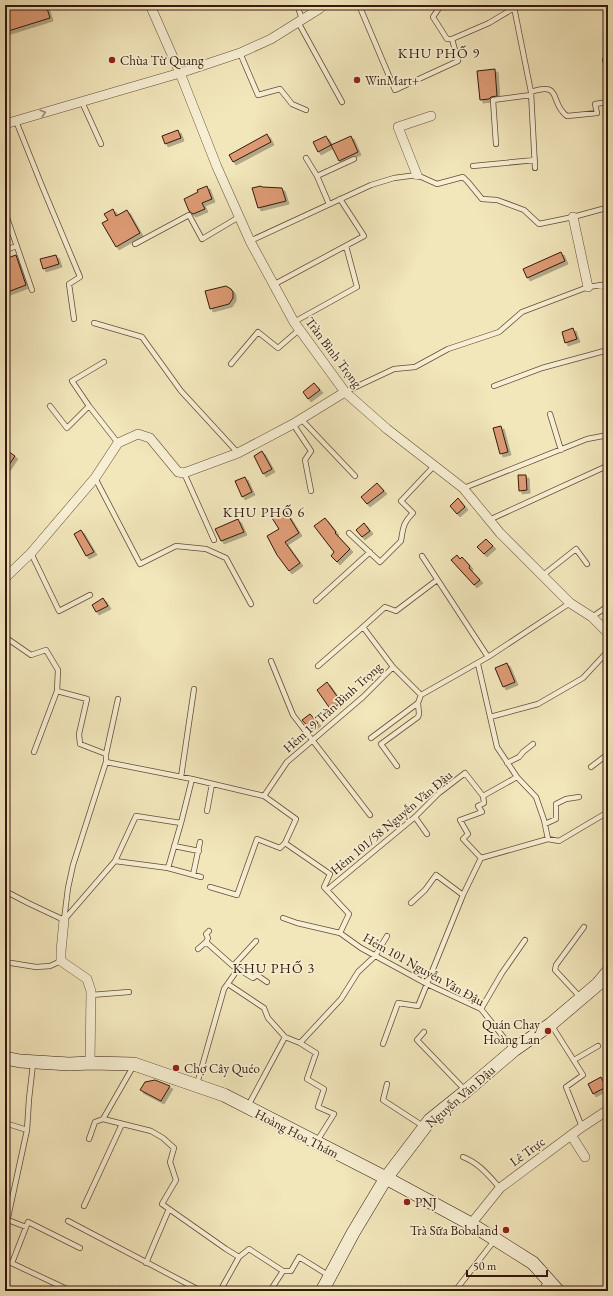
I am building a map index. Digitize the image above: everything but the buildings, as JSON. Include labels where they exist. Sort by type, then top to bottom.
[{"type":"street","name":"Trần Bình Trọng","points":[[150,5],[180,73],[216,166],[250,241],[294,322],[345,392],[387,429],[463,488],[500,533],[570,602],[592,617],[608,633]]},
{"type":"street","points":[[5,124],[180,73],[240,53],[271,39],[319,9],[322,5]]},
{"type":"street","points":[[417,175],[398,127],[431,116]]},
{"type":"street","points":[[573,217],[588,287]]},
{"type":"street","points":[[5,578],[31,553],[95,478],[118,443],[138,434],[150,438],[178,472],[184,473],[238,453],[297,422],[345,392]]},
{"type":"street","points":[[64,920],[61,961],[87,979],[91,991],[90,1063]]},
{"type":"street","name":"Nguyễn Văn Đậu","points":[[322,1291],[353,1233],[386,1178],[430,1120],[514,1050],[551,1024],[598,984],[608,972]]},
{"type":"street","name":"Hoàng Hoa Thám","points":[[5,1058],[20,1061],[69,1064],[134,1064],[224,1095],[386,1178],[471,1224],[533,1263],[558,1291]]},
{"type":"street","name":"Lê Trực","points":[[471,1224],[500,1188],[582,1127],[608,1110]]},
{"type":"street","points":[[571,1135],[585,1157]]},
{"type":"lane","points":[[297,5],[300,21],[342,102]]},
{"type":"lane","points":[[359,5],[395,90],[458,61],[452,39]]},
{"type":"lane","points":[[441,5],[433,17],[447,39],[452,39],[489,24],[514,7],[531,94],[536,168]]},
{"type":"lane","points":[[240,53],[258,95],[280,89],[292,104],[306,110]]},
{"type":"lane","points":[[605,60],[608,71]]},
{"type":"lane","points":[[496,144],[493,100],[531,94],[541,89],[548,89],[554,93],[561,111],[567,116],[597,113],[596,104],[608,102]]},
{"type":"lane","points":[[82,102],[101,144]]},
{"type":"lane","points":[[16,121],[80,277],[69,284],[74,319]]},
{"type":"lane","points":[[306,158],[317,176],[329,204]]},
{"type":"lane","points":[[317,176],[354,159]]},
{"type":"lane","points":[[473,166],[535,160]]},
{"type":"lane","points":[[250,241],[371,185],[394,178],[417,175],[436,184],[463,177],[482,199],[497,200],[524,210],[539,224],[606,208],[608,205]]},
{"type":"lane","points":[[273,285],[364,236],[340,199]]},
{"type":"lane","points":[[5,212],[32,290]]},
{"type":"lane","points":[[135,244],[189,215],[202,239],[239,217]]},
{"type":"lane","points":[[5,250],[17,246]]},
{"type":"lane","points":[[294,322],[357,287],[346,246]]},
{"type":"lane","points":[[345,392],[394,369],[415,367],[448,350],[499,332],[522,312],[588,287],[606,285],[608,302]]},
{"type":"lane","points":[[94,323],[142,337],[181,391],[238,453]]},
{"type":"lane","points":[[231,364],[258,332],[278,348],[300,329]]},
{"type":"lane","points":[[494,386],[542,368],[608,350]]},
{"type":"lane","points":[[104,362],[72,381],[89,406],[118,443]]},
{"type":"lane","points":[[50,406],[67,428],[89,406]]},
{"type":"lane","points":[[550,414],[561,450]]},
{"type":"lane","points":[[297,422],[355,476]]},
{"type":"lane","points":[[297,422],[311,451],[305,460],[311,491]]},
{"type":"lane","points":[[463,488],[561,450],[587,438],[608,435]]},
{"type":"lane","points":[[349,533],[380,562],[401,541],[405,523],[413,513],[401,501],[434,466]]},
{"type":"lane","points":[[489,520],[607,466]]},
{"type":"lane","points":[[184,473],[214,540]]},
{"type":"lane","points":[[95,478],[140,564],[176,546],[206,549],[226,558],[251,604]]},
{"type":"lane","points":[[543,575],[576,549],[587,564]]},
{"type":"lane","points":[[316,601],[370,552]]},
{"type":"lane","points":[[31,553],[59,611],[90,595]]},
{"type":"lane","points":[[422,556],[488,657]]},
{"type":"lane","points":[[318,666],[386,608],[396,611],[437,580]]},
{"type":"lane","points":[[397,766],[381,744],[418,717],[418,704],[421,696],[478,664],[570,602]]},
{"type":"lane","points":[[592,617],[608,606]]},
{"type":"lane","points":[[363,627],[393,667]]},
{"type":"lane","points":[[5,637],[31,655],[46,650],[58,670],[56,691],[34,752]]},
{"type":"lane","points":[[490,717],[538,704],[583,678],[608,651]]},
{"type":"lane","points":[[271,660],[293,715],[313,739],[370,815]]},
{"type":"lane","points":[[478,664],[496,747],[517,778],[536,797],[545,824],[548,839]]},
{"type":"lane","name":"Hẻm 19 Trần Bình Trọng","points":[[264,796],[287,762],[363,697],[393,667],[421,696]]},
{"type":"lane","points":[[181,777],[194,689]]},
{"type":"lane","points":[[56,691],[87,699],[79,734],[80,744],[106,754]]},
{"type":"lane","points":[[64,920],[68,888],[73,865],[106,762],[106,754],[118,699]]},
{"type":"lane","points":[[371,738],[418,704]]},
{"type":"lane","points":[[507,763],[519,757],[533,744]]},
{"type":"lane","points":[[591,767],[608,754]]},
{"type":"lane","points":[[106,762],[192,779],[264,796],[296,819],[285,843],[280,848],[257,838],[237,895],[210,887]]},
{"type":"lane","name":"Hẻm 101/58 Nguyễn Văn Đậu","points":[[327,890],[415,817],[439,793],[465,773],[483,796]]},
{"type":"lane","points":[[481,858],[463,839],[468,834],[460,820],[482,812],[478,806],[484,803],[483,796],[517,778]]},
{"type":"lane","points":[[168,868],[192,779]]},
{"type":"lane","points":[[207,811],[212,784]]},
{"type":"lane","points":[[545,824],[556,819],[556,804],[566,799],[579,797]]},
{"type":"lane","points":[[383,1044],[398,1003],[418,1006],[463,895],[481,858],[548,839],[559,841],[608,812]]},
{"type":"lane","points":[[64,920],[115,861],[136,816],[181,823]]},
{"type":"lane","points":[[415,817],[427,834]]},
{"type":"lane","points":[[193,875],[200,842]]},
{"type":"lane","points":[[283,918],[297,923],[340,933],[349,914],[324,887],[330,874],[285,843]]},
{"type":"lane","points":[[174,846],[199,851]]},
{"type":"lane","points":[[115,861],[168,868],[201,877]]},
{"type":"lane","points":[[411,903],[425,890],[436,875],[463,895]]},
{"type":"lane","points":[[5,891],[64,920]]},
{"type":"lane","points":[[581,998],[555,970],[556,964],[584,927]]},
{"type":"lane","points":[[198,949],[206,942],[208,938],[206,934],[209,931]]},
{"type":"lane","name":"Hẻm 101 Nguyễn Văn Đậu","points":[[340,933],[361,948],[426,984],[481,1009],[514,1050]]},
{"type":"lane","points":[[300,1044],[341,999],[358,972],[376,956],[387,936]]},
{"type":"lane","points":[[200,940],[203,943],[206,942],[238,970],[253,978],[257,975],[267,982]]},
{"type":"lane","points":[[481,1009],[502,973],[525,940]]},
{"type":"lane","points":[[233,966],[256,941]]},
{"type":"lane","points":[[5,962],[36,967],[50,966],[61,961]]},
{"type":"lane","points":[[196,1086],[224,989],[238,970]]},
{"type":"lane","points":[[228,984],[264,1008],[268,1018],[285,1036],[316,1053],[306,1080],[324,1088],[318,1107],[334,1114],[316,1143]]},
{"type":"lane","points":[[91,995],[129,992]]},
{"type":"lane","points":[[551,1024],[583,1075],[566,1087],[582,1127]]},
{"type":"lane","points":[[424,1032],[416,1040],[466,1091]]},
{"type":"lane","points":[[247,1107],[285,1036]]},
{"type":"lane","points":[[574,1060],[598,1046]]},
{"type":"lane","points":[[5,1228],[27,1130],[33,1062]]},
{"type":"lane","points":[[103,1119],[134,1064]]},
{"type":"lane","points":[[386,1084],[383,1100],[424,1127]]},
{"type":"lane","points":[[89,1139],[95,1122],[103,1119],[151,1131],[163,1138],[174,1148],[170,1162],[176,1180],[162,1204],[239,1257]]},
{"type":"lane","points":[[5,1123],[27,1130]]},
{"type":"lane","points":[[84,1206],[122,1124]]},
{"type":"lane","points":[[463,1157],[469,1159],[482,1168],[500,1188]]},
{"type":"lane","points":[[146,1263],[169,1209]]},
{"type":"lane","points":[[8,1220],[26,1227]]},
{"type":"lane","points":[[68,1221],[201,1291]]},
{"type":"lane","points":[[12,1263],[28,1222],[80,1248]]},
{"type":"lane","points":[[455,1291],[495,1239]]},
{"type":"lane","points":[[220,1291],[239,1257],[249,1250],[283,1271],[291,1271],[299,1257],[330,1276]]},
{"type":"lane","points":[[5,1260],[70,1291]]},
{"type":"lane","points":[[270,1291],[283,1271]]},
{"type":"lane","points":[[540,1291],[548,1280]]},
{"type":"place","name":"Chùa Từ Quang","points":[[112,60]]},
{"type":"place","name":"WinMart+","points":[[357,80]]},
{"type":"place","name":"Quán Chay Hoàng Lan","points":[[548,1031]]},
{"type":"place","name":"Chợ Cây Quéo","points":[[176,1068]]},
{"type":"place","name":"PNJ","points":[[407,1202]]},
{"type":"place","name":"Trà Sữa Bobaland","points":[[506,1230]]},
{"type":"district","name":"KHU PHỐ 9","points":[[439,53]]},
{"type":"district","name":"KHU PHỐ 6","points":[[264,512]]},
{"type":"district","name":"KHU PHỐ 3","points":[[274,968]]}]
